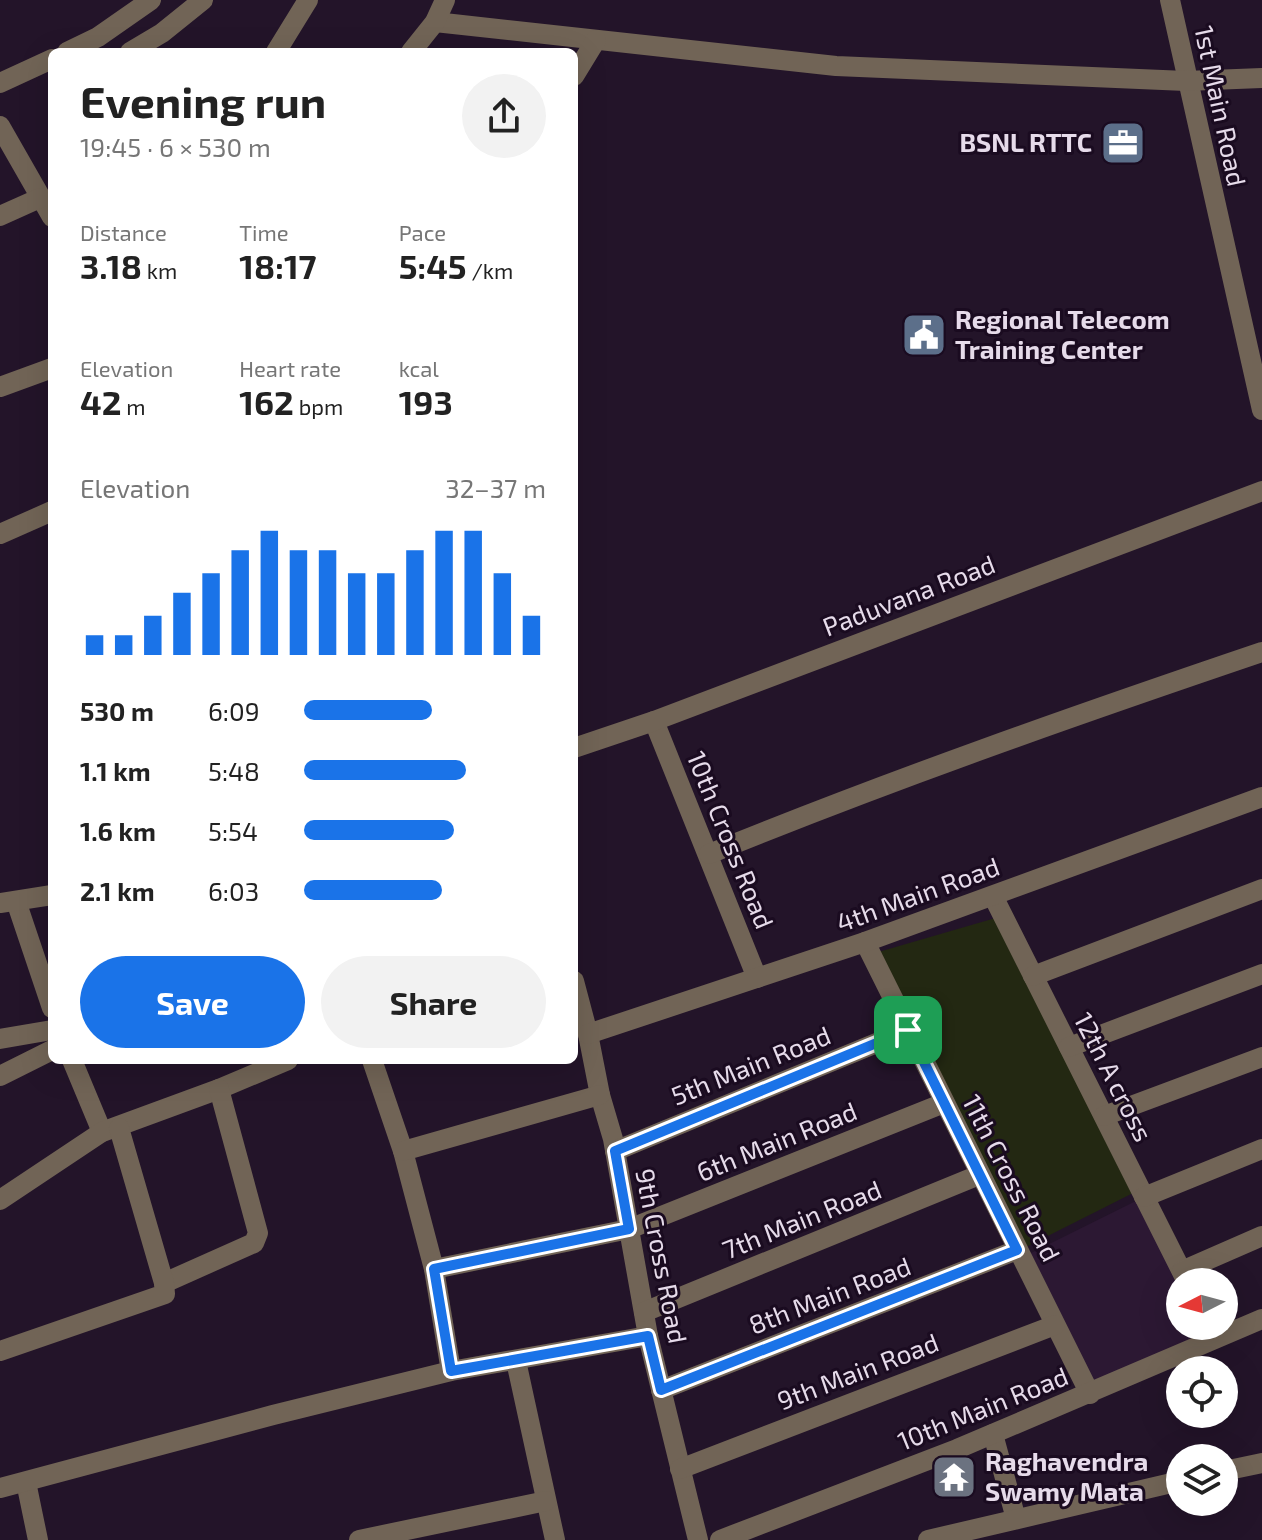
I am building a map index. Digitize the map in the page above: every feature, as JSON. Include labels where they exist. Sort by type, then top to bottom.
[{"type":"street","points":[[104,45],[151,0]]},
{"type":"street","points":[[136,48],[172,26],[203,0]]},
{"type":"street","points":[[278,48],[308,0]]},
{"type":"street","points":[[414,48],[435,22],[445,0]]},
{"type":"street","name":"1st Main Road","points":[[1170,0],[1262,410]]},
{"type":"street","points":[[435,22],[836,66],[1186,81],[1262,78]]},
{"type":"street","points":[[578,69],[596,40]]},
{"type":"street","points":[[0,83],[48,61]]},
{"type":"street","points":[[0,126],[48,211]]},
{"type":"street","points":[[0,216],[40,198]]},
{"type":"street","points":[[0,387],[48,369]]},
{"type":"street","name":"Paduvana Road","points":[[578,747],[654,721],[1262,491]]},
{"type":"street","points":[[0,534],[48,513]]},
{"type":"street","points":[[709,854],[810,812],[1041,727],[1262,652]]},
{"type":"street","name":"10th Cross Road","points":[[654,721],[757,978]]},
{"type":"street","name":"4th Main Road","points":[[588,1034],[865,942],[1262,797]]},
{"type":"street","points":[[1033,976],[1262,889]]},
{"type":"street","points":[[48,896],[8,902],[48,998]]},
{"type":"street","name":"12th A cross","points":[[993,896],[1180,1268]]},
{"type":"street","name":"11th Cross Road","points":[[865,942],[1090,1394]]},
{"type":"street","points":[[1069,1047],[1262,974]]},
{"type":"street","name":"9th Cross Road","points":[[578,996],[615,1151],[648,1336],[698,1540]]},
{"type":"street","name":"5th Main Road","points":[[615,1151],[908,1030]]},
{"type":"street","points":[[0,1039],[48,1031]]},
{"type":"street","points":[[0,1076],[48,1052]]},
{"type":"street","points":[[1104,1116],[1262,1057]]},
{"type":"street","points":[[0,1351],[165,1294],[164,1283],[111,1130],[74,1064]]},
{"type":"street","points":[[0,1200],[111,1130],[278,1064]]},
{"type":"street","points":[[373,1064],[403,1151],[434,1269],[451,1371]]},
{"type":"street","points":[[164,1283],[254,1243],[258,1233],[219,1089]]},
{"type":"street","points":[[403,1151],[600,1095]]},
{"type":"street","name":"6th Main Road","points":[[434,1269],[629,1229],[944,1103]]},
{"type":"street","points":[[1144,1197],[1262,1149]]},
{"type":"street","name":"7th Main Road","points":[[644,1312],[979,1175]]},
{"type":"street","points":[[1200,1268],[1262,1236]]},
{"type":"street","name":"8th Main Road","points":[[661,1390],[1017,1250]]},
{"type":"street","name":"10th Main Road","points":[[1238,1325],[1262,1319]]},
{"type":"street","name":"9th Main Road","points":[[680,1469],[1055,1325]]},
{"type":"street","points":[[0,1488],[451,1371],[648,1336]]},
{"type":"street","name":"10th Main Road","points":[[720,1540],[1090,1394],[1196,1340]]},
{"type":"street","points":[[516,1361],[555,1540]]},
{"type":"street","points":[[993,1434],[1016,1519]]},
{"type":"street","points":[[1238,1468],[1262,1463]]},
{"type":"street","points":[[26,1482],[38,1540]]},
{"type":"street","points":[[928,1540],[1166,1484]]},
{"type":"street","points":[[359,1540],[546,1501]]},
{"type":"shaded area","points":[[1144,1197],[1174,1268],[1166,1268],[1166,1340],[1214,1340],[1177,1356],[1166,1356],[1166,1361],[1090,1394],[1021,1258]]},
{"type":"green space","points":[[999,917],[1137,1191],[1022,1249],[875,953]]},
{"type":"place","name":"BSNL RTTC","points":[[1123,143]]},
{"type":"place","name":"Regional Telecom Training Center","points":[[924,335]]},
{"type":"place","name":"Raghavendra Swamy Mata","points":[[954,1477]]},
{"type":"route","points":[[908,1030],[1017,1250],[661,1390],[648,1336],[451,1371],[434,1269],[629,1229],[615,1151],[908,1030]]}]
